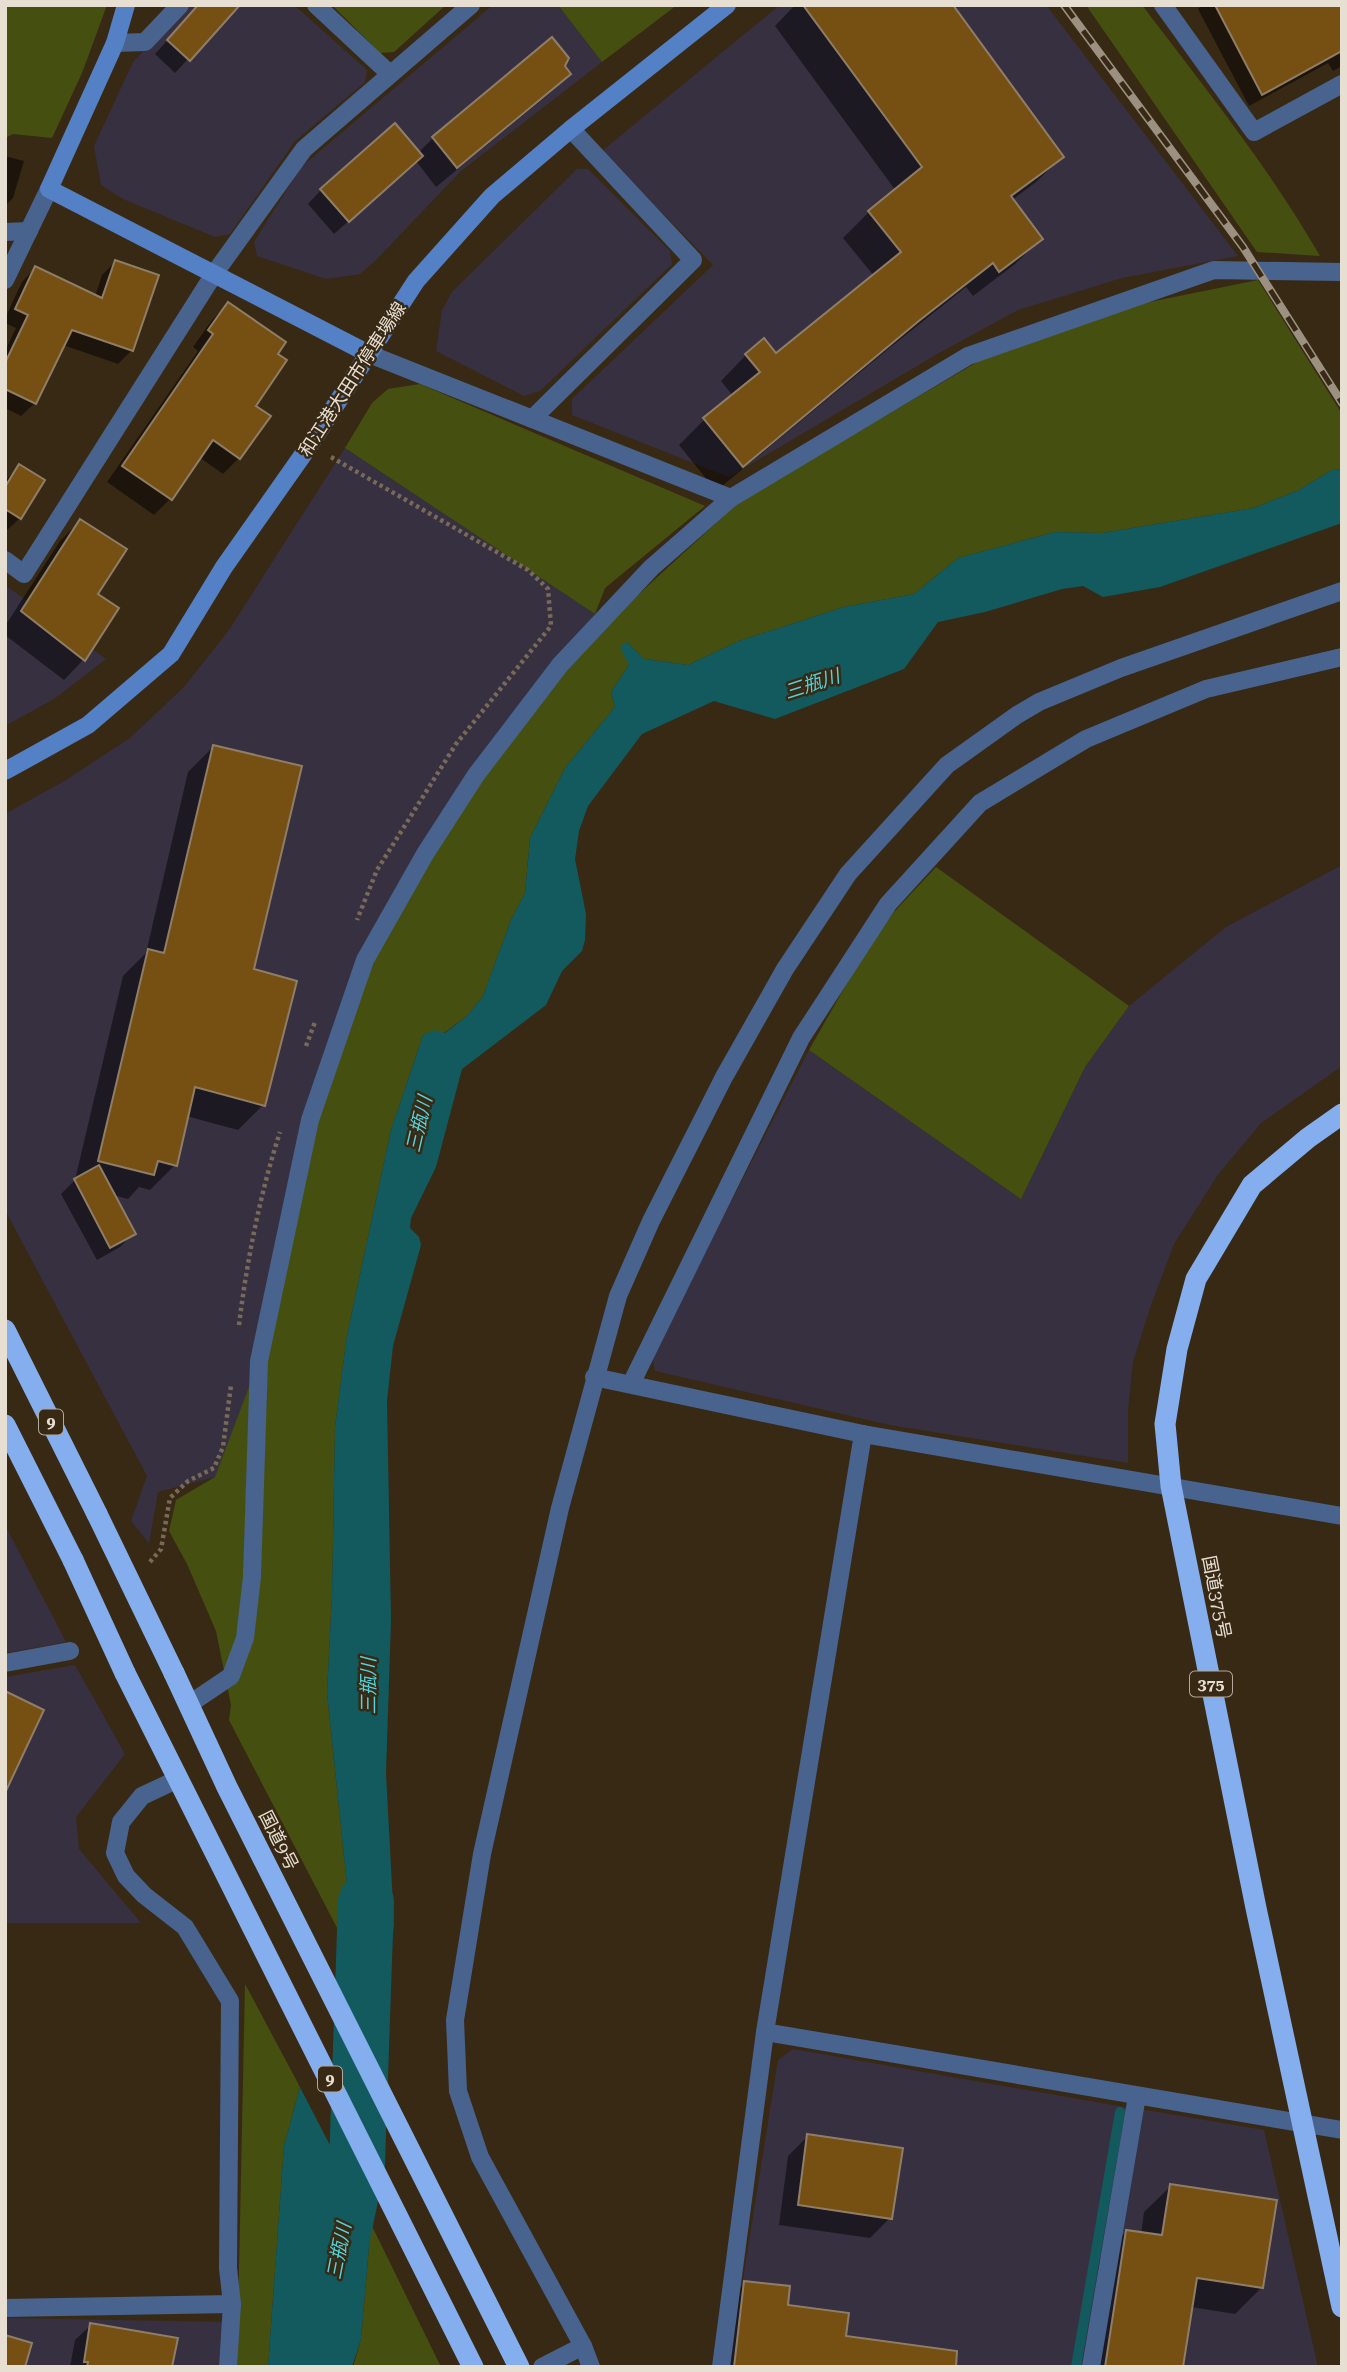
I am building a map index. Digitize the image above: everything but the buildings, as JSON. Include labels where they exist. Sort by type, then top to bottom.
[{"type":"highway","name":"国道375号","points":[[1342,1114],[1308,1138],[1252,1185],[1196,1279],[1177,1349],[1165,1424],[1171,1486],[1301,2123],[1342,2307]]},
{"type":"highway","name":"国道9号","points":[[5,1330],[97,1514],[227,1787],[519,2367]]},
{"type":"highway","name":"9","points":[[5,1425],[73,1560],[125,1673],[473,2367]]},
{"type":"main road","points":[[126,5],[115,43],[49,189],[369,354]]},
{"type":"main road","name":"和江港大田市停車場線","points":[[5,771],[88,725],[171,654],[224,567],[307,449],[416,281],[492,196],[571,129],[727,5]]},
{"type":"street","points":[[115,43],[145,42],[180,5]]},
{"type":"street","points":[[316,5],[390,74]]},
{"type":"street","points":[[5,560],[24,574],[214,274],[304,149],[471,5]]},
{"type":"street","points":[[1163,5],[1254,132],[1342,84]]},
{"type":"street","points":[[532,419],[693,260],[571,129]]},
{"type":"street","points":[[5,280],[49,189]]},
{"type":"street","points":[[5,232],[29,231]]},
{"type":"street","points":[[188,1704],[231,1676],[245,1638],[252,1577],[260,1361],[310,1119],[365,960],[425,854],[476,775],[560,665],[651,568],[731,498],[968,356],[1214,270],[1342,272]]},
{"type":"street","points":[[369,354],[731,498]]},
{"type":"street","points":[[591,2367],[583,2346],[481,2157],[458,2091],[455,2020],[482,1854],[560,1507],[618,1296],[651,1222],[724,1077],[785,969],[848,874],[947,765],[1039,702],[1121,668],[1342,591]]},
{"type":"street","points":[[631,1384],[801,1038],[888,904],[980,803],[1086,739],[1206,689],[1342,657]]},
{"type":"street","points":[[594,1377],[863,1434],[1342,1516]]},
{"type":"street","points":[[721,2367],[765,2032],[863,1434]]},
{"type":"street","points":[[5,1663],[70,1651]]},
{"type":"street","points":[[178,1779],[142,1796],[121,1822],[116,1853],[126,1876],[135,1886],[185,1927],[230,2001],[228,2268],[232,2304],[228,2367]]},
{"type":"street","points":[[765,2032],[1342,2130]]},
{"type":"street","points":[[1091,2367],[1137,2096]]},
{"type":"street","points":[[5,2308],[232,2304]]},
{"type":"street","points":[[542,2367],[583,2346]]},
{"type":"shaded area","points":[[187,5],[294,5],[367,70],[365,82],[295,141],[230,234],[215,237],[123,199],[101,185],[94,146],[133,62]]},
{"type":"shaded area","points":[[493,5],[558,5],[602,62],[461,171],[360,274],[326,279],[257,256],[254,242],[301,167]]},
{"type":"shaded area","points":[[780,5],[1046,5],[1238,256],[1122,278],[1018,310],[939,353],[729,477],[572,415],[572,399],[713,265],[602,151]]},
{"type":"shaded area","points":[[577,169],[588,169],[670,251],[672,264],[540,391],[524,396],[436,351],[442,310],[452,292]]},
{"type":"shaded area","points":[[345,448],[595,614],[465,777],[413,858],[358,959],[243,1520],[215,1477],[158,1492],[149,1543],[131,1521],[147,1476],[5,1210],[5,814],[66,780],[130,738],[184,687],[229,630]]},
{"type":"shaded area","points":[[5,585],[106,659],[54,699],[5,726]]},
{"type":"shaded area","points":[[1342,865],[1342,1066],[1261,1123],[1217,1176],[1174,1244],[1133,1362],[1128,1410],[1128,1463],[890,1425],[655,1371],[652,1355],[809,1050],[1021,1199],[1085,1067],[1129,1006],[1226,927]]},
{"type":"shaded area","points":[[5,1525],[66,1642],[5,1653]]},
{"type":"shaded area","points":[[75,1665],[125,1754],[76,1817],[79,1849],[141,1923],[5,1923],[5,1677]]},
{"type":"shaded area","points":[[793,2049],[1130,2108],[1087,2367],[729,2367],[778,2060]]},
{"type":"shaded area","points":[[1140,2109],[1264,2130],[1318,2367],[1097,2367]]},
{"type":"shaded area","points":[[5,2318],[227,2322],[223,2367],[5,2367]]},
{"type":"green space","points":[[5,5],[107,5],[82,73],[52,138],[13,134],[5,138]]},
{"type":"green space","points":[[332,5],[446,5],[394,52],[380,53]]},
{"type":"green space","points":[[558,5],[677,5],[602,62]]},
{"type":"green space","points":[[1086,5],[1142,5],[1258,159],[1320,256],[1257,252]]},
{"type":"green space","points":[[1258,280],[1342,414],[1342,469],[1332,470],[1299,490],[1254,508],[1102,533],[1055,532],[958,558],[914,594],[844,607],[739,641],[688,665],[644,659],[627,642],[629,665],[611,692],[615,707],[565,768],[530,838],[525,893],[511,920],[483,996],[467,1016],[444,1033],[435,1031],[423,1035],[391,1130],[347,1335],[335,1427],[327,1693],[351,1923],[348,1949],[229,1720],[231,1705],[216,1631],[187,1564],[169,1531],[176,1500],[215,1477],[274,1321],[317,1115],[347,1020],[392,920],[435,843],[527,715],[614,617],[739,502],[989,355],[1125,307]]},
{"type":"green space","points":[[420,384],[705,506],[605,588],[595,614],[345,448],[372,403],[388,389]]},
{"type":"green space","points":[[936,867],[1129,1006],[1085,1067],[1021,1199],[809,1050],[862,957],[894,912]]},
{"type":"green space","points":[[245,1984],[300,2087],[284,2146],[268,2367],[237,2367]]},
{"type":"green space","points":[[371,2224],[441,2367],[353,2367],[361,2339]]},
{"type":"water","points":[[1342,469],[1342,523],[1160,587],[1103,597],[1083,586],[1062,589],[985,612],[938,622],[904,669],[775,719],[714,701],[642,734],[588,806],[579,831],[575,859],[586,914],[582,951],[562,971],[546,1005],[462,1069],[436,1167],[411,1218],[410,1228],[419,1237],[421,1245],[393,1346],[387,1401],[391,1620],[386,1773],[394,1924],[384,2017],[348,1949],[351,1923],[327,1693],[335,1427],[347,1335],[391,1130],[423,1035],[435,1030],[445,1033],[467,1016],[483,996],[511,920],[525,893],[530,838],[565,768],[615,707],[611,692],[629,665],[620,647],[627,642],[644,659],[688,665],[739,641],[844,607],[914,594],[958,558],[1055,532],[1102,533],[1254,508],[1299,490],[1332,470]]},
{"type":"water","points":[[300,2087],[371,2224],[361,2339],[352,2367],[268,2367],[284,2146]]},
{"type":"pier","points":[[298,2083],[303,2085],[374,2222],[374,2230]]},
{"type":"waterway","name":"三瓶川","points":[[320,2367],[320,2345],[357,2164],[366,1902]]},
{"type":"waterway","points":[[1076,2367],[1120,2112]]},
{"type":"railway","points":[[1064,5],[1243,247],[1342,403]]}]
